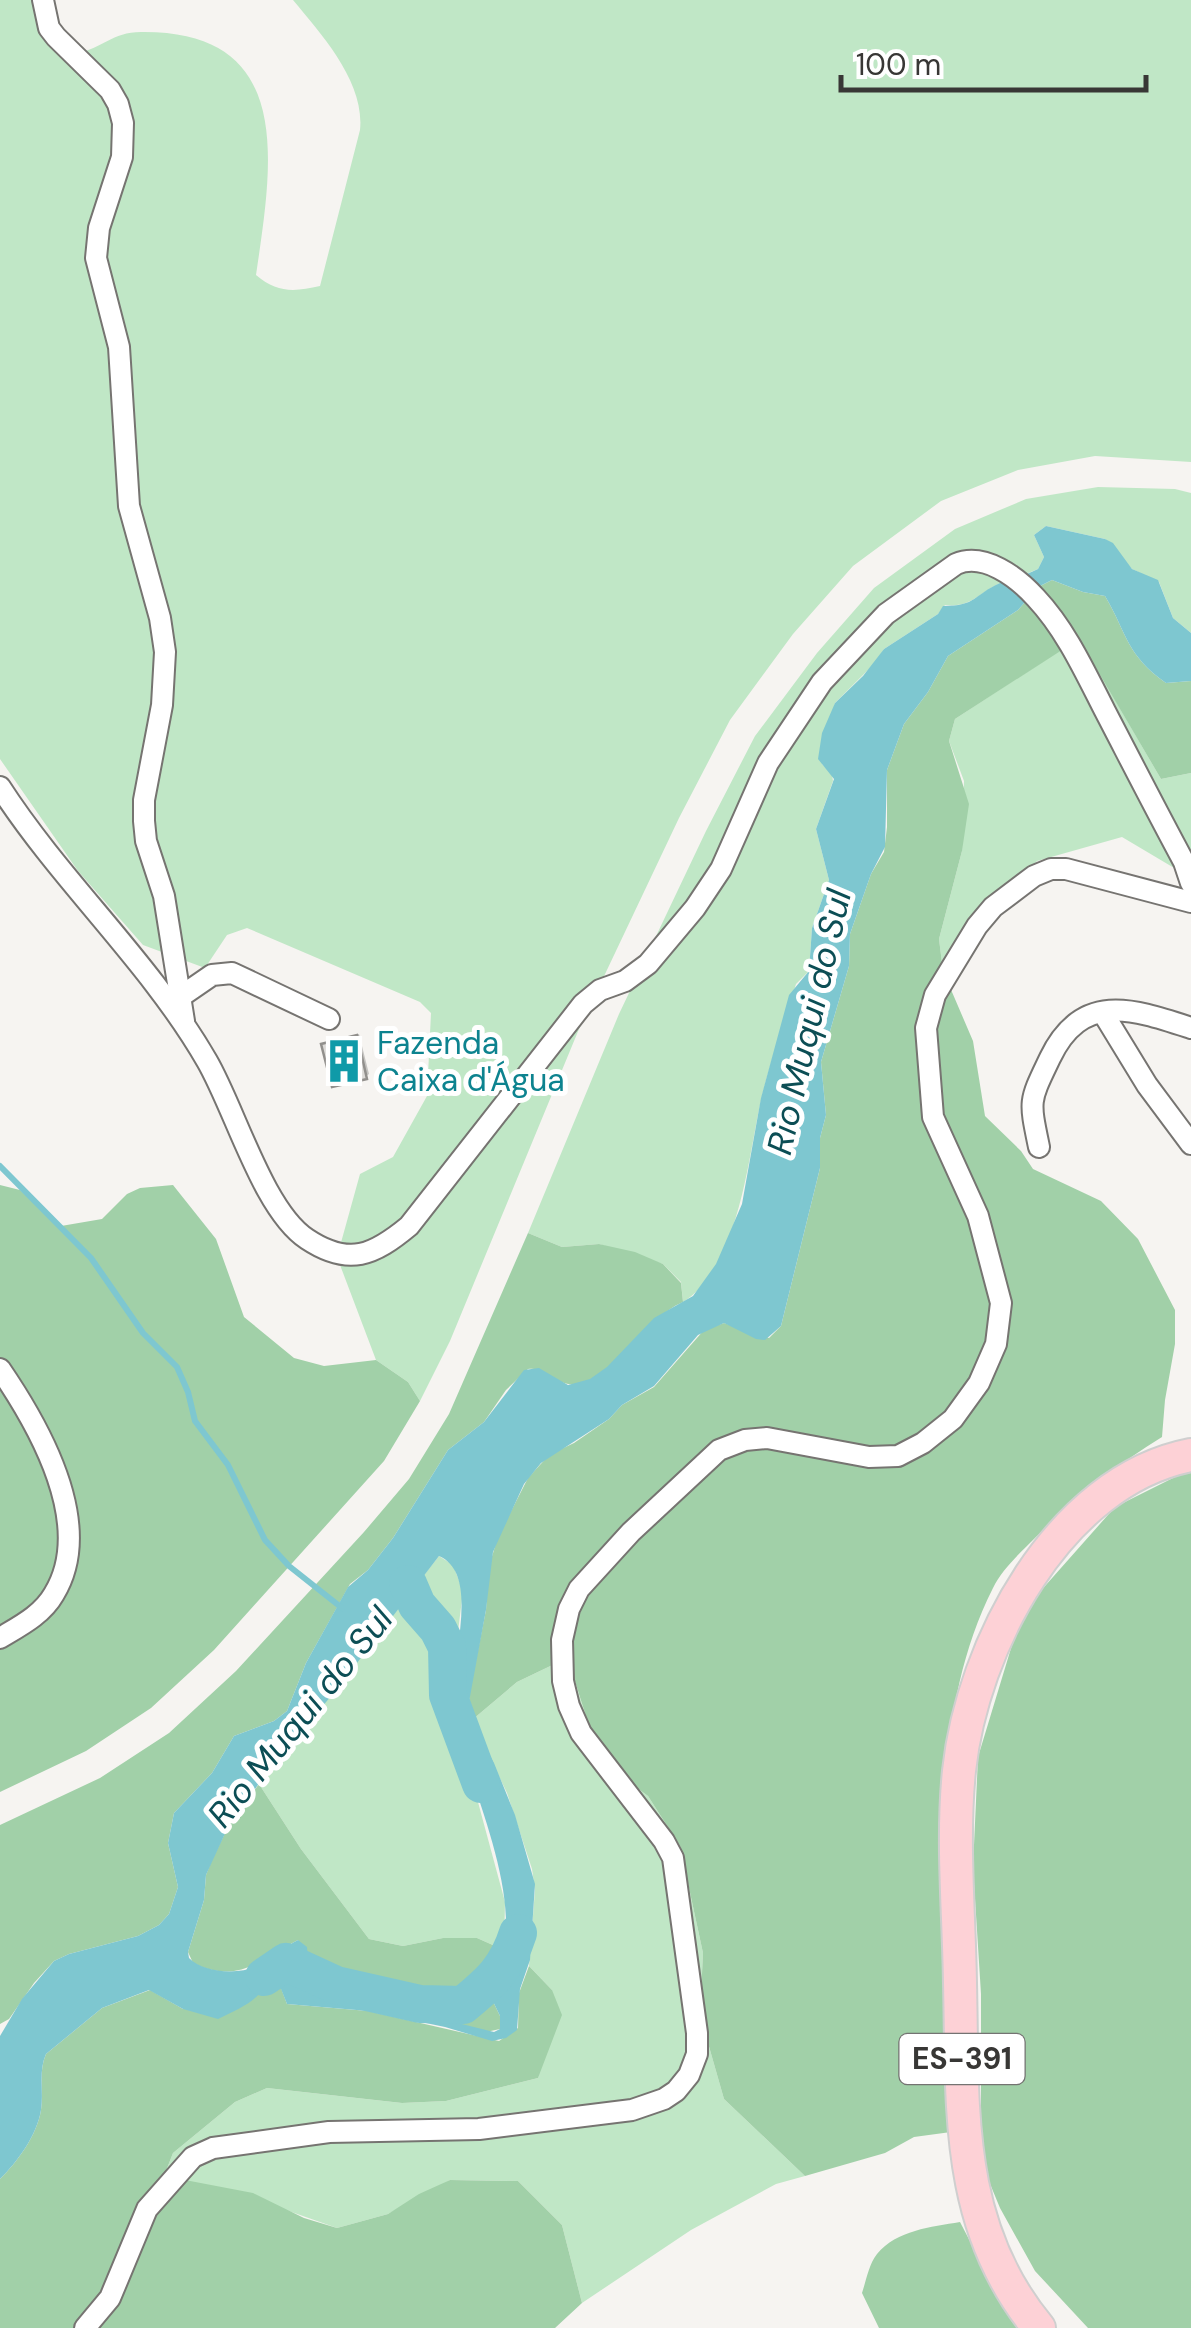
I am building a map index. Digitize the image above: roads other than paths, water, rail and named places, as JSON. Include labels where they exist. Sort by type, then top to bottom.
[{"type":"main road","name":"ES-391","points":[[1039,2328],[1001,2272],[980,2222],[968,2177],[958,1853],[958,1773],[966,1724],[1006,1616],[1033,1572],[1072,1524],[1112,1489],[1146,1469],[1191,1455]]},
{"type":"street","points":[[43,0],[56,38],[110,90],[123,123],[122,157],[99,228],[96,258],[118,347],[129,506],[160,618],[165,652],[162,706],[144,800],[144,821],[153,869],[164,896],[185,1025]]},
{"type":"street","points":[[0,787],[43,848],[185,1025],[229,1103],[268,1189],[294,1230],[325,1249],[355,1256],[372,1253],[409,1226],[583,1004],[600,990],[624,981],[664,949],[721,869],[768,762],[822,682],[886,614],[956,564],[975,560],[1006,573],[1036,597],[1070,644],[1184,862],[1191,883]]},
{"type":"street","points":[[84,2328],[110,2298],[147,2209],[193,2157],[213,2148],[328,2132],[479,2129],[632,2110],[664,2099],[689,2075],[697,2033],[673,1858],[664,1840],[581,1732],[569,1706],[563,1681],[562,1640],[569,1609],[580,1589],[631,1532],[719,1450],[745,1440],[767,1438],[870,1458],[898,1456],[923,1443],[953,1419],[979,1384],[996,1344],[1001,1303],[978,1216],[934,1117],[926,1028],[935,995],[993,907],[1034,876],[1051,869],[1066,868],[1191,902]]},
{"type":"street","points":[[180,997],[212,975],[232,973],[329,1019]]},
{"type":"street","points":[[1039,1147],[1030,1104],[1067,1028],[1080,1018],[1103,1012],[1143,1012],[1191,1028]]},
{"type":"street","points":[[1103,1012],[1148,1085],[1191,1144]]},
{"type":"street","points":[[0,1369],[34,1418],[52,1460],[67,1513],[68,1550],[54,1594],[36,1616],[0,1638]]},
{"type":"water","points":[[1046,526],[1105,539],[1113,543],[1132,569],[1158,580],[1173,618],[1191,633],[1191,681],[1166,683],[1153,673],[1129,643],[1105,596],[1052,580],[1038,587],[1018,610],[948,656],[904,724],[887,770],[885,847],[850,934],[849,966],[821,1062],[826,1115],[820,1138],[820,1168],[781,1326],[765,1340],[724,1323],[698,1335],[654,1386],[541,1463],[524,1484],[493,1552],[469,1702],[475,1728],[515,1815],[535,1884],[530,1960],[520,1989],[517,2030],[492,2041],[368,2011],[287,2004],[273,1969],[259,1994],[218,2019],[183,2009],[149,1990],[102,2008],[46,2054],[41,2110],[35,2129],[20,2156],[0,2179],[0,2036],[22,1999],[54,1961],[138,1936],[159,1925],[169,1914],[178,1887],[168,1843],[174,1813],[212,1773],[234,1736],[274,1721],[287,1711],[306,1663],[348,1587],[368,1570],[393,1538],[448,1450],[484,1422],[524,1370],[539,1368],[568,1385],[590,1379],[607,1367],[654,1318],[693,1296],[716,1264],[742,1204],[761,1098],[789,995],[809,971],[812,928],[829,880],[816,829],[834,779],[818,759],[822,733],[835,703],[884,649],[938,614],[943,606],[969,602],[991,587],[1038,569],[1044,557],[1034,535]],"holes":[[[439,1556],[452,1567],[462,1604],[454,1715],[504,1895],[504,1955],[487,1989],[500,2016],[500,2029],[494,2032],[389,2006],[315,1982],[309,1974],[307,1947],[298,1940],[249,1969],[222,1971],[195,1963],[188,1952],[204,1900],[206,1875],[229,1825]]]},
{"type":"waterway","points":[[0,1166],[91,1258],[143,1333],[177,1367],[195,1421],[228,1465],[265,1540],[289,1566],[342,1608]]},
{"type":"waterway","name":"Rio Muqui do Sul","points":[[408,1584],[417,1605],[438,1629],[447,1647],[448,1695],[481,1784]]},
{"type":"waterway","name":"Rio Muqui do Sul","points":[[264,1977],[286,1962],[336,1985],[420,2004],[463,2005],[497,1974],[518,1933]]},
{"type":"place","name":"Fazenda Caixa d'Água","points":[[344,1061]]}]
